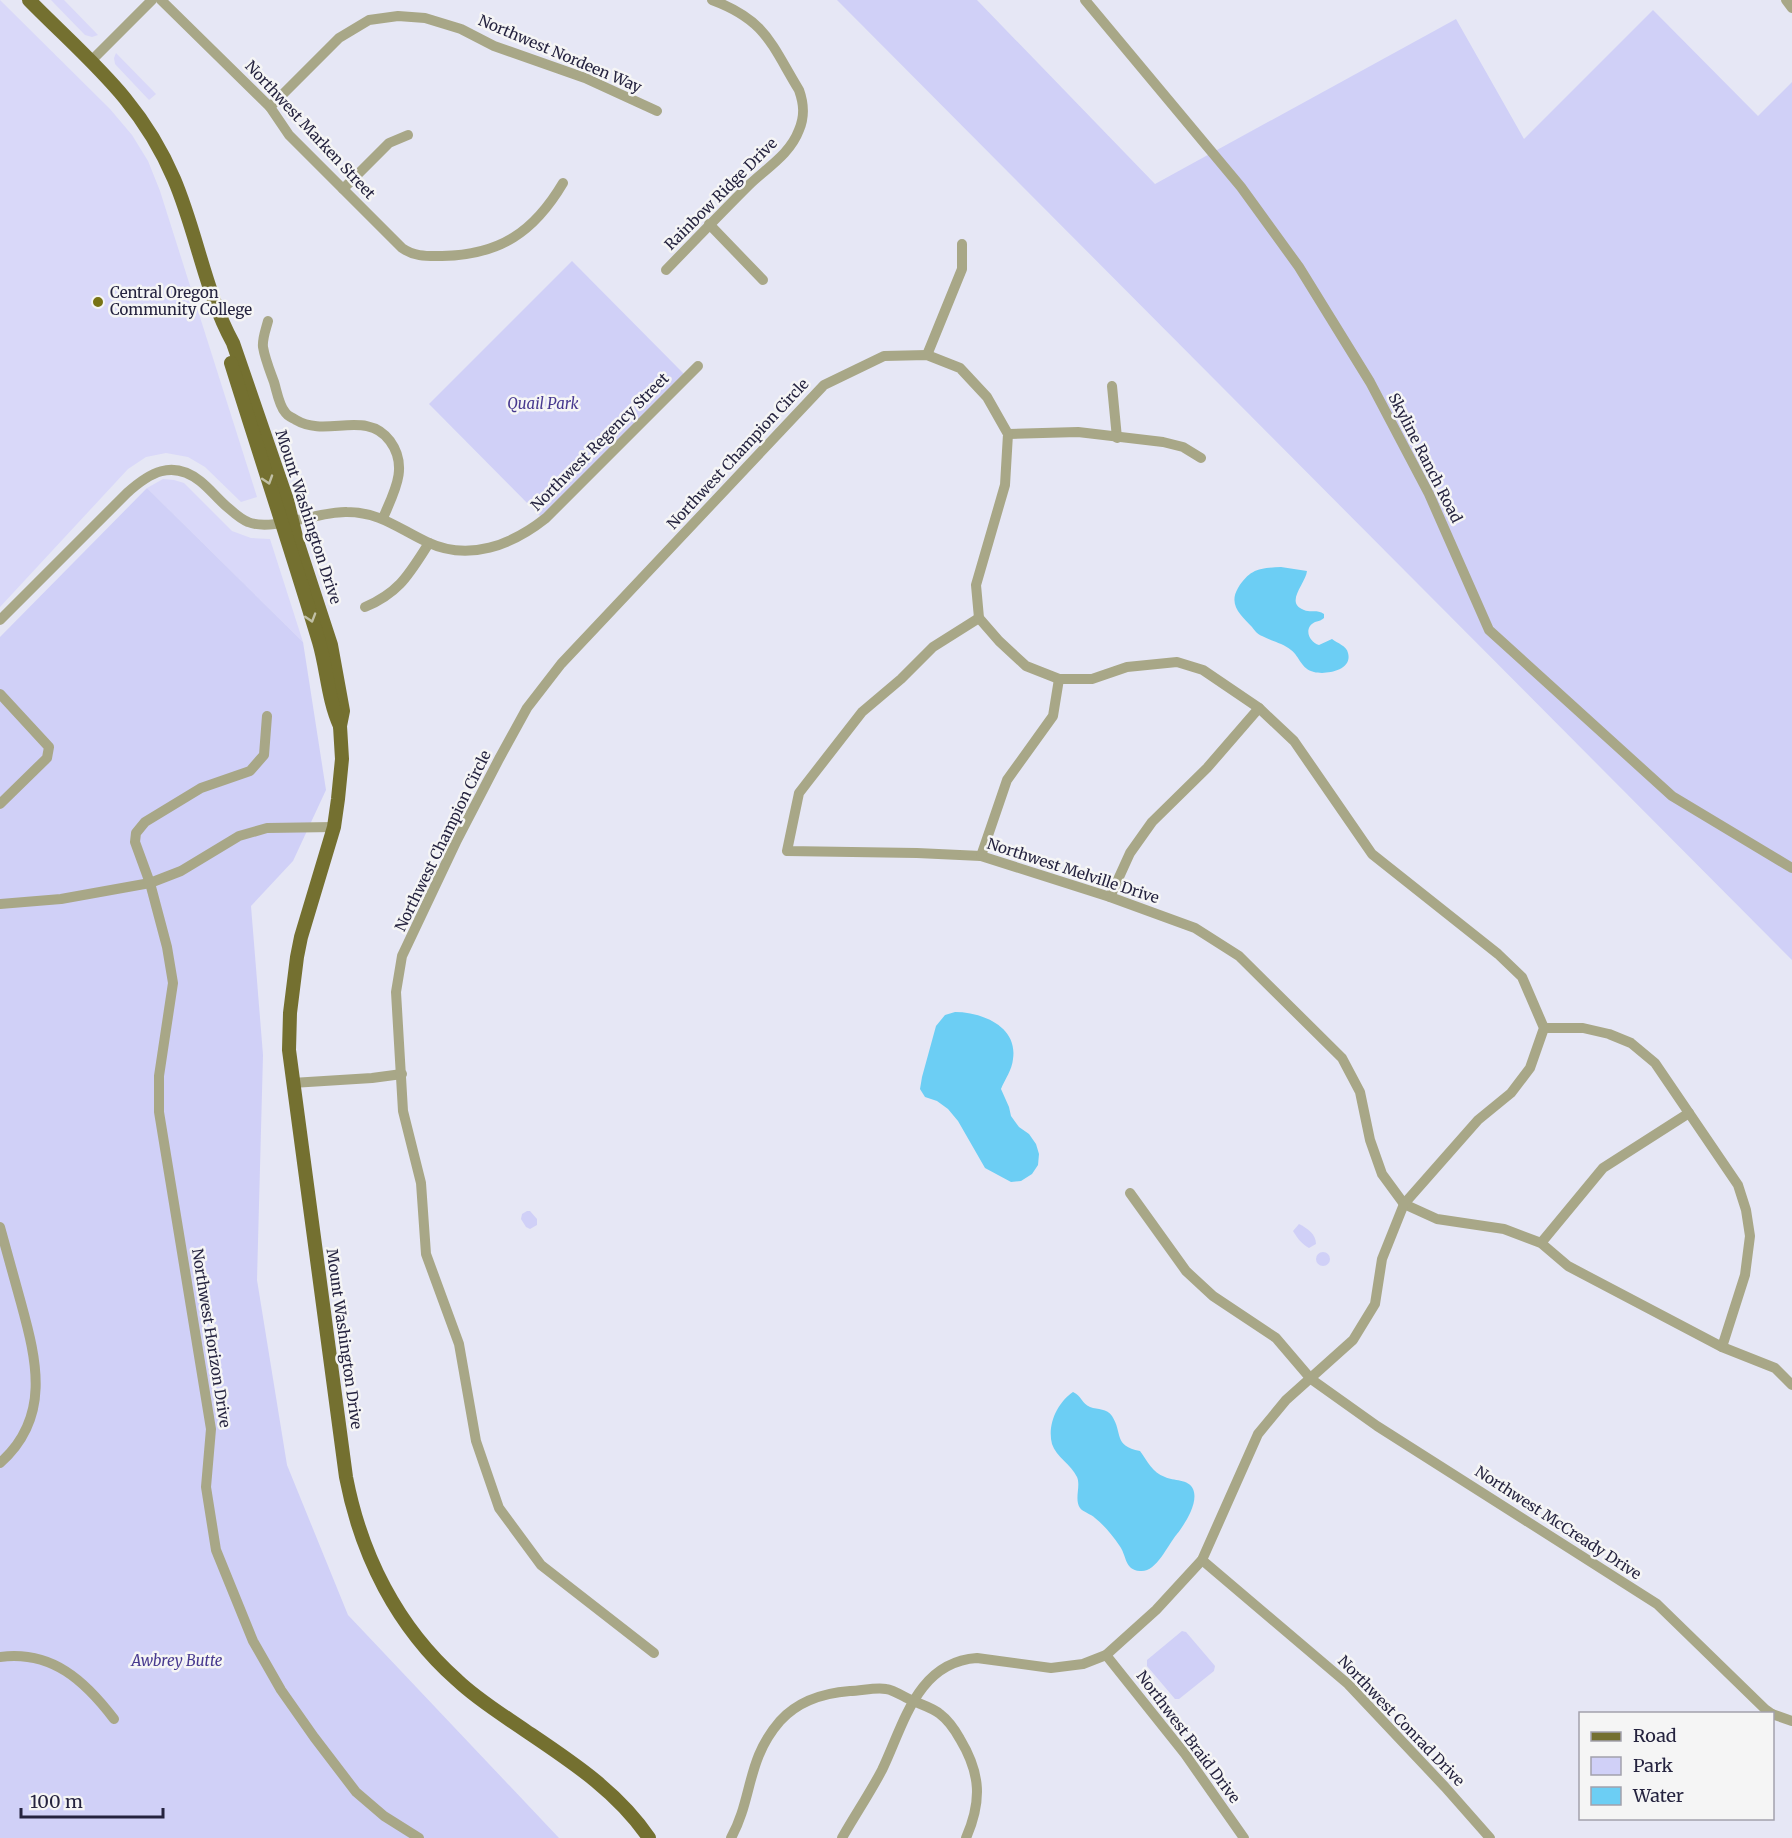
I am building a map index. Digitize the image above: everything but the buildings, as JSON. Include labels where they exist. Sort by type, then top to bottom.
[{"type":"main road","name":"Mount Washington Drive","points":[[28,0],[92,60],[141,117],[167,163],[182,200],[222,323],[225,345],[287,521],[319,643],[331,693],[333,712],[340,726],[342,759],[334,827],[301,937],[295,966],[289,1050],[346,1477],[358,1527],[379,1579],[411,1631],[457,1681],[599,1783],[630,1813],[649,1838]]},
{"type":"street","points":[[92,60],[152,0]]},
{"type":"street","name":"Northwest Marken Street","points":[[161,0],[270,107],[290,135],[343,189],[402,248],[411,254],[452,256],[488,251],[507,243],[524,231],[551,202],[562,183]]},
{"type":"street","name":"Rainbow Ridge Drive","points":[[666,270],[756,178],[775,163],[790,146],[799,130],[804,114],[799,90],[764,32],[743,14],[712,0]]},
{"type":"street","name":"Skyline Ranch Road","points":[[1085,0],[1241,187],[1299,267],[1371,382],[1429,494],[1489,630],[1672,796],[1792,868]]},
{"type":"street","points":[[1097,0],[1105,24]]},
{"type":"street","name":"Northwest Nordeen Way","points":[[270,107],[339,38],[369,20],[398,15],[426,18],[461,29],[494,46],[585,78],[657,111]]},
{"type":"street","points":[[343,189],[389,143],[408,135]]},
{"type":"street","points":[[710,224],[763,280]]},
{"type":"street","points":[[927,355],[962,269],[962,244]]},
{"type":"street","points":[[268,321],[262,346],[285,413],[301,423],[321,427],[362,425],[375,427],[394,446],[399,456],[400,466],[394,492],[383,518]]},
{"type":"street","name":"Northwest Champion Circle","points":[[654,1653],[541,1565],[499,1508],[476,1441],[459,1344],[426,1254],[421,1183],[403,1111],[396,992],[402,956],[461,832],[527,708],[543,685],[824,385],[884,356],[927,355],[960,368],[987,397],[1008,434]]},
{"type":"street","name":"Northwest Regency Street","points":[[0,620],[127,493],[151,474],[163,470],[184,472],[200,481],[222,503],[248,522],[262,525],[348,512],[383,518],[429,543],[464,551],[494,547],[517,539],[546,518],[698,366]]},
{"type":"street","points":[[1112,386],[1118,438]]},
{"type":"street","points":[[842,1838],[881,1771],[913,1701],[933,1674],[965,1659],[977,1658],[1051,1668],[1083,1664],[1106,1655],[1156,1610],[1202,1560],[1258,1434],[1286,1400],[1353,1340],[1375,1304],[1382,1259],[1404,1204],[1478,1120],[1511,1093],[1530,1068],[1544,1028],[1522,977],[1498,954],[1372,854],[1293,741],[1259,708],[1203,670],[1177,662],[1127,667],[1092,679],[1059,679],[1026,666],[999,641],[979,618],[976,585],[1005,484],[1008,434],[1078,432],[1163,442],[1183,447],[1202,458]]},
{"type":"street","points":[[364,607],[391,594],[401,584],[429,543]]},
{"type":"street","name":"Northwest Melville Drive","points":[[979,618],[933,647],[901,679],[862,712],[799,793],[787,851],[981,856],[1110,897],[1195,928],[1239,956],[1342,1058],[1360,1092],[1370,1140],[1382,1174],[1404,1204]]},
{"type":"street","points":[[981,856],[1007,780],[1053,716],[1059,679]]},
{"type":"street","points":[[0,694],[49,747],[47,758],[0,804]]},
{"type":"street","points":[[1110,897],[1130,853],[1152,822],[1207,768],[1259,708]]},
{"type":"street","name":"Northwest Horizon Drive","points":[[267,716],[264,755],[250,771],[201,788],[145,822],[136,833],[135,842],[150,883],[167,947],[173,984],[159,1076],[159,1112],[211,1429],[206,1487],[216,1550],[253,1641],[281,1690],[356,1792],[384,1816],[419,1838]]},
{"type":"street","points":[[0,904],[61,899],[150,883],[181,871],[239,836],[267,828],[334,827]]},
{"type":"street","points":[[1544,1028],[1582,1028],[1631,1042],[1655,1063],[1738,1185],[1746,1209],[1750,1236],[1746,1275],[1722,1347]]},
{"type":"street","points":[[292,1083],[402,1074]]},
{"type":"street","points":[[1541,1243],[1603,1168],[1689,1113]]},
{"type":"street","name":"Northwest McCready Drive","points":[[1130,1193],[1186,1271],[1213,1296],[1276,1338],[1311,1379],[1377,1426],[1657,1604],[1769,1712]]},
{"type":"street","points":[[1404,1204],[1437,1219],[1504,1229],[1541,1243],[1568,1266],[1722,1347],[1775,1368],[1792,1385]]},
{"type":"street","points":[[0,1227],[27,1324],[37,1378],[33,1408],[24,1434],[0,1463]]},
{"type":"street","name":"Northwest Conrad Drive","points":[[1202,1560],[1348,1684],[1490,1838]]},
{"type":"street","name":"Northwest Braid Drive","points":[[1106,1655],[1185,1754],[1244,1838]]},
{"type":"street","points":[[0,1657],[27,1656],[54,1664],[88,1687],[114,1719]]},
{"type":"street","points":[[731,1838],[742,1811],[752,1771],[762,1745],[781,1720],[801,1704],[833,1692],[886,1689],[939,1713],[955,1730],[969,1753],[976,1773],[978,1800],[966,1838]]},
{"type":"street","name":"Northwest McCready Drive","points":[[1774,1715],[1792,1721]]},
{"type":"shaded area","name":"Central Oregon Community College","points":[[0,0],[110,109],[132,135],[148,161],[160,191],[257,497],[241,502],[205,467],[188,457],[166,453],[146,457],[128,469],[0,607]]},
{"type":"shaded area","points":[[51,0],[64,0],[98,35],[92,37],[85,35]]},
{"type":"shaded area","points":[[116,53],[156,94],[149,100],[115,64]]},
{"type":"shaded area","points":[[163,479],[184,483],[232,531],[251,538],[270,539],[303,642],[147,488]]},
{"type":"green space","points":[[837,0],[977,0],[1155,184],[1456,19],[1524,139],[1653,10],[1758,116],[1792,82],[1792,960]]},
{"type":"green space","name":"Quail Park","points":[[572,261],[686,376],[543,519],[429,404]]},
{"type":"green space","name":"Awbrey Butte","points":[[147,488],[303,642],[326,790],[293,861],[251,906],[263,1055],[257,1280],[287,1465],[348,1615],[559,1838],[0,1838],[0,637]]},
{"type":"green space","points":[[530,1211],[537,1219],[537,1225],[530,1229],[521,1219],[522,1214]]},
{"type":"green space","points":[[1299,1224],[1313,1234],[1316,1244],[1309,1248],[1298,1238],[1293,1231]]},
{"type":"green space","points":[[1323,1252],[1328,1254],[1330,1259],[1328,1264],[1323,1266],[1318,1264],[1316,1259],[1318,1254]]},
{"type":"green space","points":[[1182,1631],[1186,1632],[1215,1666],[1214,1671],[1179,1699],[1175,1699],[1147,1666],[1147,1660]]},
{"type":"water","points":[[1281,567],[1307,571],[1296,603],[1304,610],[1324,614],[1323,619],[1315,622],[1309,628],[1310,638],[1319,645],[1332,639],[1346,648],[1348,659],[1342,668],[1325,673],[1310,670],[1303,666],[1288,648],[1257,633],[1237,609],[1235,594],[1251,573],[1261,569]]},
{"type":"water","points":[[955,1012],[986,1018],[996,1023],[1010,1038],[1013,1059],[1001,1089],[1011,1116],[1019,1127],[1029,1134],[1039,1154],[1038,1165],[1032,1174],[1021,1181],[1011,1182],[985,1168],[958,1121],[937,1101],[925,1097],[920,1089],[936,1026],[945,1015]]},
{"type":"water","points":[[1073,1392],[1087,1406],[1110,1413],[1122,1442],[1131,1449],[1140,1451],[1157,1472],[1168,1478],[1188,1483],[1193,1489],[1193,1506],[1187,1519],[1161,1558],[1151,1568],[1140,1571],[1131,1568],[1122,1549],[1108,1531],[1083,1511],[1078,1504],[1077,1477],[1054,1449],[1051,1437],[1052,1422],[1058,1408]]},
{"type":"place","name":"Central Oregon Community College","points":[[98,302]]}]
